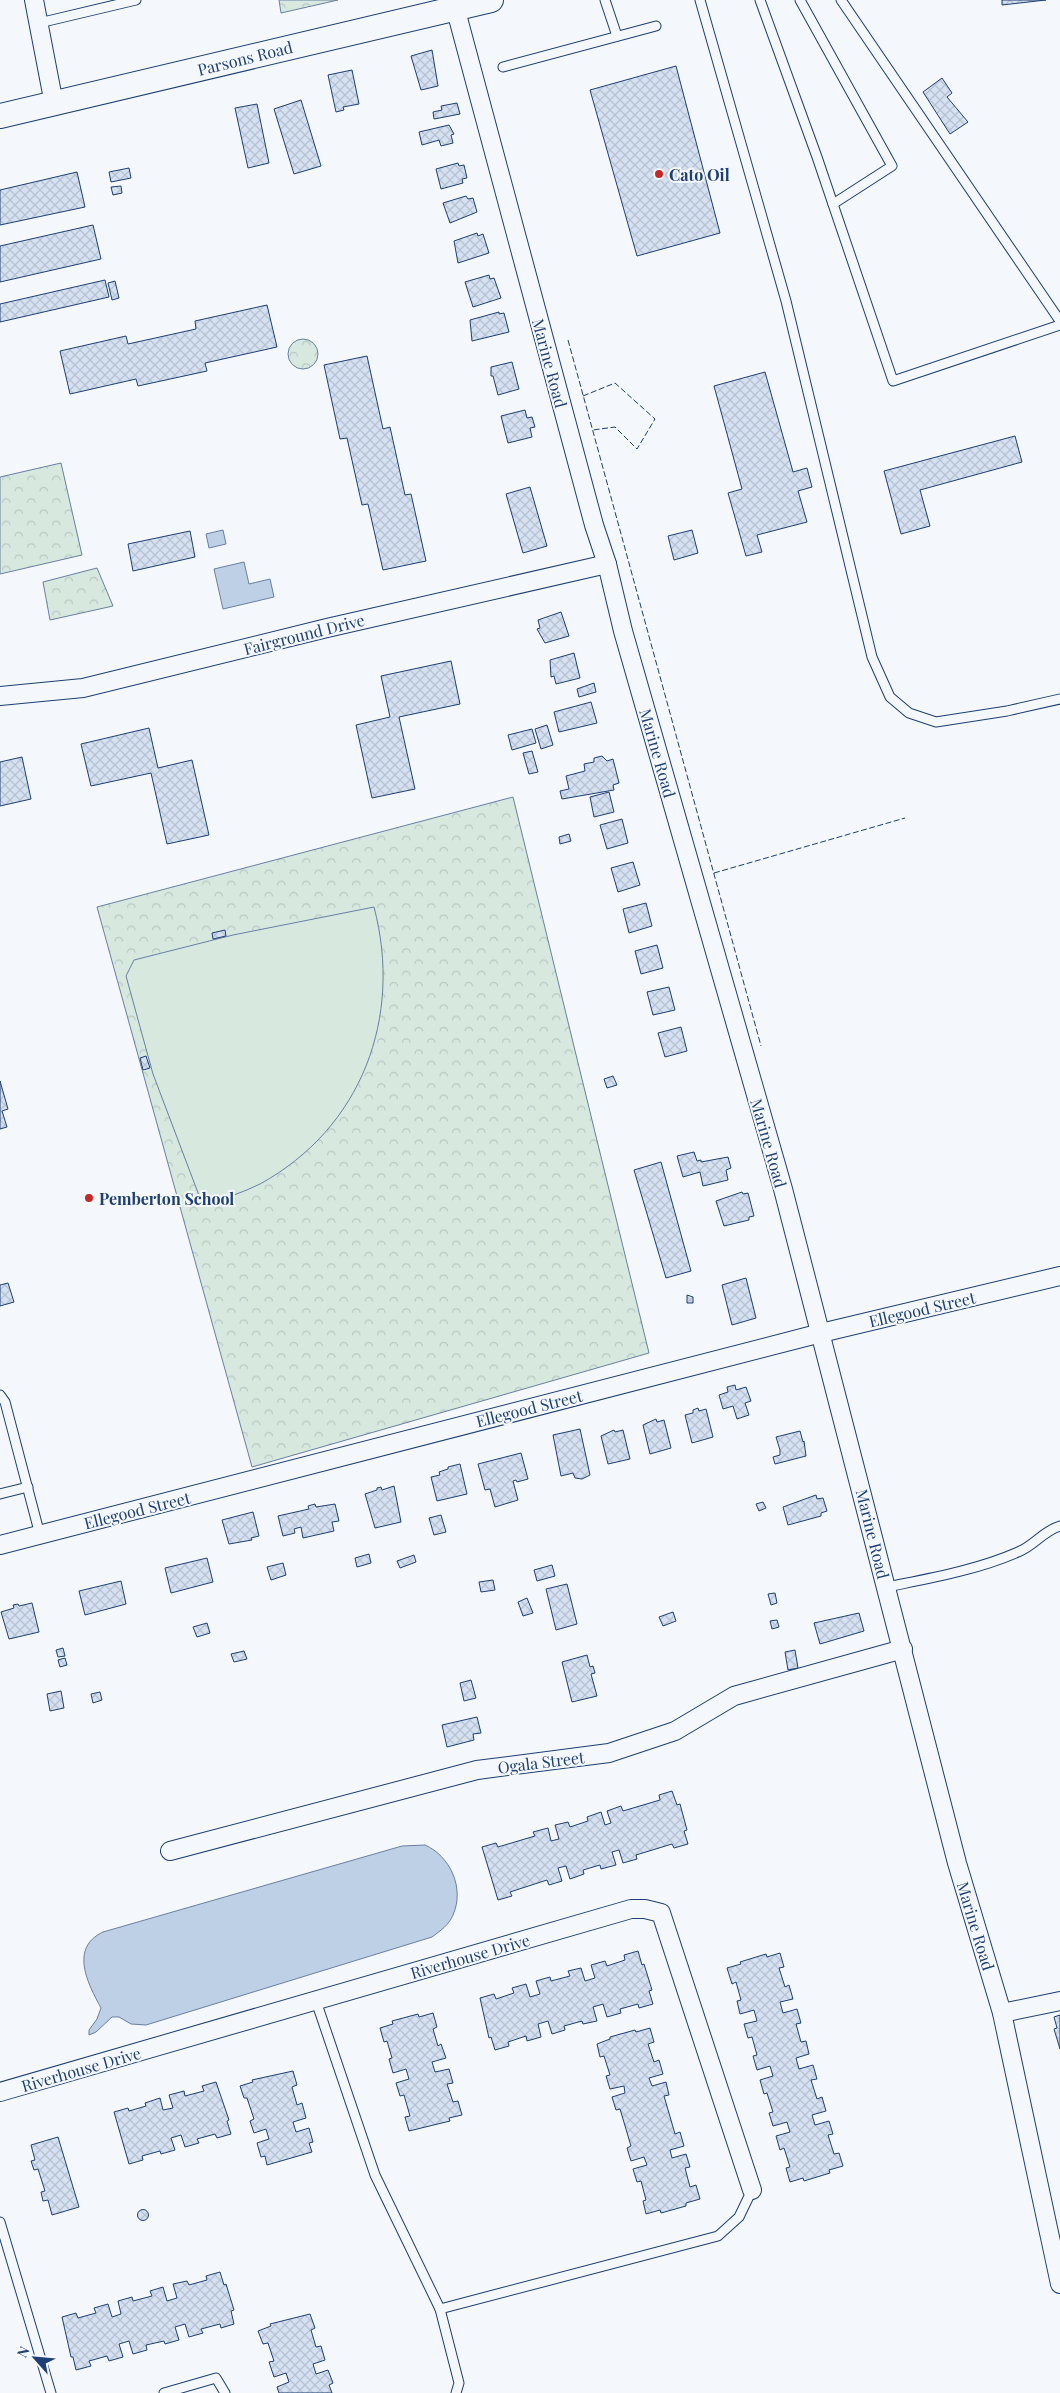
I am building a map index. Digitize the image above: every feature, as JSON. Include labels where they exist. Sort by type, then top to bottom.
[{"type":"street","points":[[34,0],[54,104]]},
{"type":"street","name":"Parsons Road","points":[[0,116],[491,0]]},
{"type":"street","name":"Marine Road","points":[[455,7],[594,525],[607,564],[623,631],[780,1180],[957,1863],[1002,2014],[1060,2284]]},
{"type":"street","name":"Fairground Drive","points":[[0,696],[83,688],[327,628],[607,564]]},
{"type":"street","name":"Ellegood Street","points":[[0,1545],[821,1333],[1060,1276]]},
{"type":"street","name":"Ogala Street","points":[[170,1851],[477,1770],[609,1753],[675,1731],[734,1696],[903,1649]]},
{"type":"street","name":"Riverhouse Drive","points":[[0,2092],[631,1909],[645,1909],[661,1914],[752,2190]]},
{"type":"street","points":[[1002,2014],[1060,2001]]},
{"type":"lane","points":[[39,23],[99,4],[136,0]]},
{"type":"lane","points":[[605,0],[617,36]]},
{"type":"lane","points":[[700,0],[786,301],[872,657],[890,697],[909,713],[936,722],[1007,711],[1060,699]]},
{"type":"lane","points":[[760,0],[833,204],[893,381],[1060,325]]},
{"type":"lane","points":[[800,0],[892,166],[833,204]]},
{"type":"lane","points":[[841,0],[1060,321]]},
{"type":"lane","points":[[503,67],[656,26]]},
{"type":"lane","points":[[0,1395],[5,1402],[10,1419],[40,1535]]},
{"type":"lane","points":[[0,1421],[10,1419]]},
{"type":"lane","points":[[0,1494],[28,1487]]},
{"type":"lane","points":[[886,1587],[978,1566],[1020,1552],[1048,1529],[1060,1526]]},
{"type":"lane","points":[[316,2001],[376,2175],[440,2309],[459,2384],[456,2393]]},
{"type":"lane","points":[[440,2309],[718,2236],[739,2217],[752,2190]]},
{"type":"lane","points":[[0,2222],[51,2393]]},
{"type":"lane","points":[[164,2393],[216,2378],[225,2393]]},
{"type":"green space","points":[[279,0],[338,0],[281,13]]},
{"type":"green space","points":[[303,339],[313,344],[318,354],[313,364],[303,369],[293,364],[288,354],[293,344]]},
{"type":"green space","points":[[61,463],[82,555],[0,574],[0,477]]},
{"type":"green space","points":[[97,568],[113,606],[50,620],[43,582]]},
{"type":"green space","points":[[513,797],[649,1353],[252,1467],[97,907]]},
{"type":"green space","points":[[374,907],[382,948],[383,989],[378,1028],[366,1066],[349,1101],[325,1133],[295,1161],[260,1184],[203,1206],[153,1074],[126,976],[134,960],[233,935]]},
{"type":"water","points":[[223,530],[226,544],[209,548],[206,534]]},
{"type":"water","points":[[244,562],[249,584],[270,579],[274,597],[223,609],[214,569]]},
{"type":"water","points":[[425,1845],[434,1850],[448,1865],[453,1874],[457,1894],[456,1905],[451,1919],[444,1928],[432,1937],[146,2025],[131,2024],[119,2017],[112,2017],[96,2032],[89,2035],[89,2030],[97,2019],[101,2008],[87,1978],[84,1957],[87,1947],[93,1939],[103,1932],[402,1846]]},
{"type":"building","points":[[1002,0],[1046,0],[1002,5]]},
{"type":"building","points":[[432,50],[438,86],[421,90],[411,56]]},
{"type":"building","name":"Cato Oil","points":[[676,66],[720,233],[637,256],[590,90]]},
{"type":"building","points":[[352,70],[359,104],[343,107],[344,110],[336,112],[328,75]]},
{"type":"building","points":[[942,78],[952,93],[947,97],[968,122],[950,134],[923,92]]},
{"type":"building","points":[[301,100],[321,166],[294,174],[274,109]]},
{"type":"building","points":[[457,103],[460,114],[434,119],[433,112],[442,110],[441,106]]},
{"type":"building","points":[[257,104],[269,163],[248,168],[235,108]]},
{"type":"building","points":[[449,125],[454,134],[451,135],[453,143],[441,146],[439,140],[422,145],[419,132]]},
{"type":"building","points":[[458,163],[459,166],[464,165],[467,178],[462,179],[463,183],[441,189],[436,169]]},
{"type":"building","points":[[129,168],[131,178],[111,182],[109,172]]},
{"type":"building","points":[[77,172],[85,207],[0,225],[0,190]]},
{"type":"building","points":[[121,186],[122,193],[113,195],[111,187]]},
{"type":"building","points":[[466,196],[468,199],[473,198],[477,212],[450,223],[443,203]]},
{"type":"building","points":[[93,225],[101,259],[0,282],[0,246]]},
{"type":"building","points":[[477,233],[478,236],[483,234],[489,253],[458,263],[454,241]]},
{"type":"building","points":[[489,275],[490,279],[494,278],[501,298],[473,307],[465,282]]},
{"type":"building","points":[[105,280],[109,297],[0,322],[0,304]]},
{"type":"building","points":[[115,281],[119,298],[112,300],[108,283]]},
{"type":"building","points":[[267,305],[277,347],[205,363],[207,371],[138,386],[136,379],[70,394],[60,351],[126,336],[128,344],[196,329],[195,321]]},
{"type":"building","points":[[499,312],[499,314],[504,313],[509,332],[472,341],[470,320]]},
{"type":"building","points":[[367,356],[383,429],[390,427],[405,495],[411,494],[426,561],[383,570],[368,504],[362,505],[347,438],[340,439],[324,365]]},
{"type":"building","points":[[512,362],[519,389],[498,395],[493,376],[491,376],[491,367]]},
{"type":"building","points":[[765,372],[793,472],[807,468],[812,487],[798,491],[807,522],[757,535],[762,552],[746,556],[728,493],[742,489],[714,386]]},
{"type":"building","points":[[525,410],[527,418],[532,417],[535,427],[530,428],[532,437],[508,443],[501,416]]},
{"type":"building","points":[[1015,436],[1022,462],[920,490],[930,526],[901,534],[884,471]]},
{"type":"building","points":[[530,487],[547,546],[523,553],[506,494]]},
{"type":"building","points":[[692,530],[698,553],[674,560],[668,536]]},
{"type":"building","points":[[190,531],[195,557],[133,571],[128,544]]},
{"type":"building","points":[[561,612],[569,636],[545,643],[537,629],[540,628],[538,620]]},
{"type":"building","points":[[574,653],[580,678],[556,684],[554,676],[551,677],[550,660]]},
{"type":"building","points":[[451,661],[460,704],[399,717],[415,789],[372,798],[356,725],[390,717],[381,676]]},
{"type":"building","points":[[594,683],[596,692],[579,697],[577,689]]},
{"type":"building","points":[[591,702],[597,723],[559,732],[554,712]]},
{"type":"building","points":[[547,725],[553,745],[541,749],[535,729]]},
{"type":"building","points":[[149,728],[158,768],[192,760],[209,835],[167,844],[151,773],[91,786],[81,744]]},
{"type":"building","points":[[532,729],[536,743],[512,750],[508,735]]},
{"type":"building","points":[[532,751],[538,772],[529,774],[523,753]]},
{"type":"building","points":[[602,756],[607,761],[613,759],[619,783],[613,785],[614,790],[562,799],[560,791],[569,789],[566,776],[585,771],[584,764],[594,762],[594,758]]},
{"type":"building","points":[[22,757],[31,799],[0,806],[0,762]]},
{"type":"building","points":[[609,792],[614,812],[594,817],[590,797]]},
{"type":"building","points":[[622,819],[628,843],[607,849],[600,825]]},
{"type":"building","points":[[569,834],[571,841],[560,844],[559,837]]},
{"type":"building","points":[[633,862],[640,885],[618,892],[611,868]]},
{"type":"building","points":[[646,903],[652,926],[629,933],[623,909]]},
{"type":"building","points":[[225,930],[226,936],[213,939],[212,933]]},
{"type":"building","points":[[657,945],[663,968],[641,974],[635,951]]},
{"type":"building","points":[[669,987],[675,1010],[653,1015],[647,992]]},
{"type":"building","points":[[681,1027],[687,1051],[665,1057],[658,1033]]},
{"type":"building","points":[[146,1056],[150,1068],[143,1070],[140,1058]]},
{"type":"building","points":[[613,1076],[617,1085],[607,1088],[604,1079]]},
{"type":"building","points":[[0,1081],[8,1109],[2,1111],[7,1127],[0,1129]]},
{"type":"building","points":[[694,1152],[697,1161],[701,1160],[701,1162],[728,1157],[731,1168],[726,1170],[728,1180],[703,1186],[700,1172],[683,1177],[677,1156]]},
{"type":"building","points":[[661,1162],[691,1271],[666,1278],[634,1170]]},
{"type":"building","points":[[742,1192],[743,1194],[748,1193],[754,1216],[749,1217],[749,1220],[724,1226],[716,1201]]},
{"type":"building","points":[[746,1278],[756,1318],[732,1325],[722,1285]]},
{"type":"building","points":[[8,1283],[14,1302],[0,1306],[0,1285]]},
{"type":"building","points":[[687,1295],[693,1297],[693,1303],[687,1303]]},
{"type":"building","points":[[735,1385],[736,1390],[746,1387],[751,1401],[745,1403],[749,1415],[737,1419],[733,1406],[723,1409],[719,1395],[728,1392],[727,1387]]},
{"type":"building","points":[[698,1408],[699,1411],[706,1409],[713,1437],[692,1443],[685,1415],[693,1413],[693,1410]]},
{"type":"building","points":[[656,1419],[657,1422],[664,1420],[671,1448],[650,1454],[643,1425]]},
{"type":"building","points":[[580,1429],[590,1475],[582,1479],[575,1478],[573,1473],[561,1476],[553,1435]]},
{"type":"building","points":[[614,1430],[615,1432],[623,1430],[630,1459],[608,1464],[601,1436]]},
{"type":"building","points":[[800,1431],[804,1441],[806,1456],[775,1464],[773,1457],[780,1455],[776,1437]]},
{"type":"building","points":[[521,1453],[528,1479],[517,1482],[516,1480],[513,1481],[518,1500],[495,1507],[490,1489],[485,1490],[478,1464]]},
{"type":"building","points":[[460,1464],[467,1494],[437,1501],[431,1477],[440,1475],[439,1472],[448,1469],[448,1467]]},
{"type":"building","points":[[394,1486],[401,1522],[375,1528],[365,1494],[377,1490],[377,1488],[381,1487],[382,1490]]},
{"type":"building","points":[[816,1495],[817,1499],[823,1498],[827,1511],[821,1513],[821,1516],[788,1525],[783,1507]]},
{"type":"building","points":[[763,1502],[766,1508],[759,1511],[756,1504]]},
{"type":"building","points":[[315,1504],[316,1507],[335,1504],[339,1521],[332,1522],[334,1531],[303,1538],[301,1527],[294,1529],[295,1533],[283,1536],[278,1516],[309,1509],[308,1506]]},
{"type":"building","points":[[253,1512],[259,1536],[251,1538],[252,1540],[229,1544],[222,1520]]},
{"type":"building","points":[[441,1515],[446,1532],[434,1535],[429,1518]]},
{"type":"building","points":[[369,1554],[371,1563],[357,1567],[355,1558]]},
{"type":"building","points":[[414,1555],[416,1562],[400,1568],[397,1561]]},
{"type":"building","points":[[207,1558],[213,1582],[171,1593],[165,1568]]},
{"type":"building","points":[[283,1563],[286,1575],[271,1580],[267,1567]]},
{"type":"building","points":[[552,1565],[555,1576],[537,1581],[534,1570]]},
{"type":"building","points":[[493,1580],[495,1590],[481,1592],[479,1582]]},
{"type":"building","points":[[121,1581],[126,1604],[85,1615],[79,1591]]},
{"type":"building","points":[[567,1584],[577,1624],[556,1630],[546,1589]]},
{"type":"building","points":[[775,1593],[777,1603],[771,1605],[768,1594]]},
{"type":"building","points":[[527,1598],[533,1613],[523,1616],[518,1602]]},
{"type":"building","points":[[32,1603],[39,1632],[9,1639],[1,1612],[14,1608],[13,1605],[18,1604],[19,1606]]},
{"type":"building","points":[[673,1612],[676,1621],[663,1626],[659,1617]]},
{"type":"building","points":[[859,1613],[864,1631],[820,1644],[814,1623]]},
{"type":"building","points":[[777,1620],[779,1627],[772,1629],[770,1621]]},
{"type":"building","points":[[207,1623],[210,1633],[197,1637],[193,1627]]},
{"type":"building","points":[[63,1648],[65,1656],[58,1657],[56,1650]]},
{"type":"building","points":[[795,1650],[798,1668],[788,1670],[785,1652]]},
{"type":"building","points":[[244,1651],[247,1659],[234,1662],[231,1654]]},
{"type":"building","points":[[587,1655],[590,1667],[593,1666],[595,1673],[591,1674],[597,1696],[572,1702],[562,1662]]},
{"type":"building","points":[[65,1658],[67,1665],[60,1667],[58,1660]]},
{"type":"building","points":[[471,1680],[476,1698],[464,1701],[460,1683]]},
{"type":"building","points":[[61,1691],[64,1708],[50,1711],[47,1694]]},
{"type":"building","points":[[100,1692],[102,1700],[93,1703],[91,1694]]},
{"type":"building","points":[[477,1717],[481,1733],[473,1734],[474,1740],[447,1747],[442,1725]]},
{"type":"building","points":[[672,1791],[677,1805],[680,1804],[687,1830],[684,1831],[688,1844],[674,1848],[672,1844],[636,1855],[637,1859],[623,1863],[619,1850],[612,1852],[616,1865],[601,1869],[600,1865],[583,1870],[584,1874],[570,1879],[566,1866],[558,1868],[562,1881],[549,1885],[547,1880],[510,1892],[512,1896],[498,1900],[482,1847],[496,1843],[498,1847],[535,1836],[533,1832],[548,1828],[551,1841],[559,1839],[555,1825],[568,1822],[570,1827],[588,1821],[587,1817],[601,1812],[605,1825],[611,1823],[607,1811],[621,1806],[623,1811],[660,1800],[659,1795]]},
{"type":"building","points":[[638,1951],[652,1990],[649,1991],[653,2004],[639,2008],[638,2004],[620,2009],[621,2013],[607,2017],[603,2004],[593,2007],[597,2021],[583,2024],[582,2021],[564,2026],[565,2030],[552,2034],[548,2021],[538,2024],[541,2037],[527,2041],[526,2036],[508,2042],[509,2046],[495,2050],[491,2037],[489,2038],[480,1998],[494,1994],[496,1999],[514,1993],[512,1988],[526,1984],[530,1997],[540,1994],[536,1981],[550,1977],[551,1981],[570,1976],[568,1971],[581,1968],[585,1981],[595,1978],[591,1965],[605,1961],[607,1966],[625,1960],[624,1955]]},
{"type":"building","points":[[780,1953],[784,1967],[779,1968],[785,1987],[789,1985],[793,1999],[780,2002],[783,2013],[797,2009],[801,2023],[796,2024],[801,2042],[806,2041],[809,2054],[796,2058],[799,2069],[813,2065],[817,2079],[811,2080],[817,2099],[822,2097],[826,2111],[812,2115],[815,2125],[829,2121],[833,2134],[828,2135],[834,2154],[839,2153],[843,2166],[829,2170],[830,2173],[804,2181],[803,2178],[790,2182],[786,2168],[790,2167],[784,2148],[780,2150],[776,2136],[790,2132],[787,2122],[773,2126],[769,2113],[773,2112],[767,2093],[764,2094],[760,2080],[773,2076],[770,2066],[757,2070],[753,2056],[757,2055],[752,2037],[748,2038],[744,2024],[757,2021],[754,2010],[740,2014],[737,2001],[741,2000],[736,1982],[732,1984],[727,1968],[766,1954],[767,1957]]},
{"type":"building","points":[[433,2013],[437,2027],[433,2029],[438,2046],[441,2044],[446,2058],[432,2062],[435,2072],[449,2069],[453,2083],[447,2084],[453,2102],[458,2101],[462,2115],[449,2118],[450,2121],[409,2131],[405,2117],[410,2116],[404,2095],[400,2096],[396,2083],[409,2079],[406,2069],[393,2073],[389,2059],[392,2058],[387,2041],[384,2042],[380,2028],[393,2024],[392,2021],[418,2014],[419,2017]]},
{"type":"building","points":[[1060,2015],[1060,2049],[1054,2029],[1057,2028],[1054,2017]]},
{"type":"building","points":[[650,2028],[654,2042],[648,2044],[654,2062],[659,2060],[663,2074],[649,2078],[652,2086],[666,2082],[669,2095],[664,2096],[675,2134],[680,2132],[684,2146],[670,2150],[672,2158],[686,2154],[690,2167],[685,2168],[690,2187],[696,2185],[700,2199],[686,2203],[686,2206],[661,2213],[660,2210],[646,2214],[643,2201],[646,2200],[641,2181],[637,2182],[633,2169],[647,2165],[644,2157],[631,2161],[627,2148],[631,2146],[620,2109],[616,2110],[612,2097],[625,2093],[624,2086],[610,2089],[606,2076],[610,2075],[604,2056],[600,2057],[597,2044],[610,2039],[610,2037]]},
{"type":"building","points":[[293,2071],[297,2085],[292,2087],[297,2105],[302,2103],[306,2118],[293,2122],[296,2132],[309,2128],[313,2142],[309,2143],[312,2152],[267,2165],[265,2156],[261,2157],[257,2143],[269,2139],[266,2129],[254,2133],[250,2121],[254,2119],[247,2098],[244,2098],[240,2086],[253,2082],[252,2080]]},
{"type":"building","points":[[216,2082],[229,2120],[227,2121],[231,2134],[217,2138],[215,2134],[197,2139],[199,2143],[185,2147],[181,2135],[171,2138],[175,2150],[161,2154],[160,2151],[142,2156],[143,2160],[129,2164],[114,2112],[128,2108],[129,2111],[146,2106],[145,2103],[160,2098],[163,2110],[173,2108],[169,2095],[184,2091],[185,2096],[204,2091],[202,2086]]},
{"type":"building","points":[[58,2137],[79,2207],[52,2215],[48,2200],[43,2201],[41,2192],[45,2191],[38,2169],[34,2170],[31,2161],[35,2160],[31,2145]]},
{"type":"building","points":[[143,2209],[149,2215],[143,2221],[137,2215]]},
{"type":"building","points":[[220,2272],[234,2310],[231,2311],[234,2324],[221,2328],[220,2324],[201,2329],[203,2333],[189,2337],[185,2324],[175,2327],[179,2340],[165,2344],[164,2341],[146,2345],[147,2350],[133,2354],[129,2341],[119,2344],[123,2357],[109,2361],[107,2356],[89,2361],[91,2366],[76,2370],[73,2357],[71,2357],[62,2317],[76,2313],[78,2318],[96,2313],[94,2308],[108,2304],[112,2317],[121,2314],[118,2301],[132,2297],[133,2301],[152,2296],[150,2291],[163,2287],[167,2301],[177,2298],[173,2284],[187,2281],[189,2285],[207,2280],[206,2276]]},
{"type":"building","points":[[310,2314],[315,2328],[311,2330],[316,2347],[321,2346],[325,2360],[313,2364],[316,2374],[328,2370],[333,2383],[329,2385],[332,2393],[279,2393],[277,2387],[289,2382],[286,2373],[274,2377],[269,2362],[274,2361],[268,2343],[263,2344],[258,2331],[271,2326],[270,2324]]},
{"type":"fence","points":[[568,340],[761,1046]]},
{"type":"fence","points":[[583,396],[615,383],[655,419],[637,449],[615,427],[593,430]]},
{"type":"fence","points":[[714,873],[905,818]]},
{"type":"place","name":"Cato Oil","points":[[659,174]]},
{"type":"place","name":"Pemberton School","points":[[89,1198]]}]
